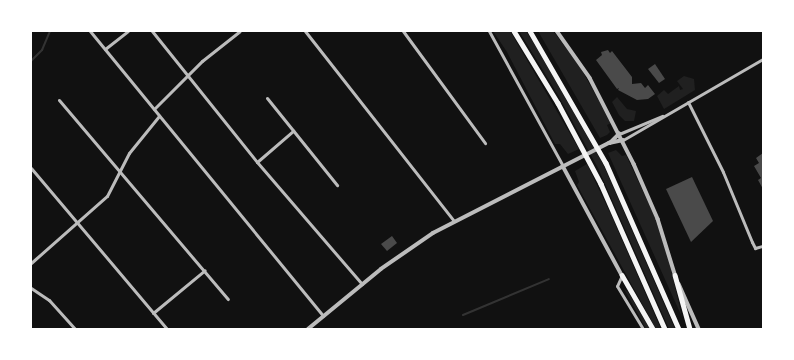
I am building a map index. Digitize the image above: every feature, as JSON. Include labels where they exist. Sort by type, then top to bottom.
[{"type":"main road","points":[[514,31],[558,103],[601,184],[665,329]]},
{"type":"main road","points":[[530,31],[584,122],[611,173],[679,329]]},
{"type":"main road","points":[[622,275],[653,329]]},
{"type":"main road","points":[[675,275],[690,329]]},
{"type":"street","points":[[90,31],[323,316]]},
{"type":"street","points":[[104,49],[128,31]]},
{"type":"street","points":[[152,31],[257,162],[362,284]]},
{"type":"street","points":[[154,109],[187,76],[240,31]]},
{"type":"street","points":[[305,31],[454,221]]},
{"type":"street","points":[[403,31],[485,143]]},
{"type":"street","points":[[489,31],[622,275],[617,286],[643,329]]},
{"type":"street","points":[[557,31],[584,69],[623,140],[656,212],[675,275],[700,329]]},
{"type":"street","points":[[308,329],[402,253],[454,221],[563,166],[607,145],[623,140],[763,59]]},
{"type":"street","points":[[267,98],[337,184]]},
{"type":"street","points":[[59,100],[122,171],[228,299]]},
{"type":"street","points":[[688,102],[723,172],[755,248],[762,246]]},
{"type":"street","points":[[607,145],[619,134],[664,115]]},
{"type":"street","points":[[31,263],[107,196],[122,171],[129,153],[159,116]]},
{"type":"street","points":[[257,162],[293,131]]},
{"type":"street","points":[[31,168],[167,329]]},
{"type":"street","points":[[154,313],[205,270]]},
{"type":"street","points":[[31,288],[49,300],[74,329]]},
{"type":"shaded area","points":[[493,31],[510,31],[579,149],[568,154],[560,144],[555,144],[507,52]]},
{"type":"shaded area","points":[[519,31],[526,31],[603,164],[675,329],[669,329],[598,168],[558,95]]},
{"type":"shaded area","points":[[538,31],[553,31],[579,65],[611,123],[607,125],[610,132],[607,135],[600,138]]},
{"type":"shaded area","points":[[684,76],[694,79],[695,90],[664,109],[657,96],[664,90],[668,94],[679,86],[680,90],[683,89],[677,81]]},
{"type":"shaded area","points":[[617,97],[627,109],[636,111],[634,121],[625,121],[619,115],[612,102]]},
{"type":"shaded area","points":[[616,150],[622,156],[626,155],[654,215],[669,261],[682,317],[608,153]]},
{"type":"shaded area","points":[[587,164],[661,329],[656,329],[577,185],[579,182],[575,171]]},
{"type":"shaded area","points":[[624,289],[628,292],[650,329],[646,329]]},
{"type":"building","points":[[608,50],[610,53],[612,51],[632,77],[632,84],[641,83],[645,88],[648,85],[655,94],[648,99],[637,100],[618,90],[619,88],[617,89],[596,60],[602,55],[601,52]]},
{"type":"building","points":[[655,64],[665,79],[659,83],[648,69]]},
{"type":"building","points":[[763,153],[763,189],[758,180],[761,178],[754,166],[759,163],[756,158]]},
{"type":"building","points":[[692,177],[713,221],[691,242],[666,189]]},
{"type":"building","points":[[392,236],[397,243],[387,251],[381,244]]},
{"type":"waterway","points":[[31,61],[42,50],[50,31]]},
{"type":"waterway","points":[[463,315],[549,279]]}]
